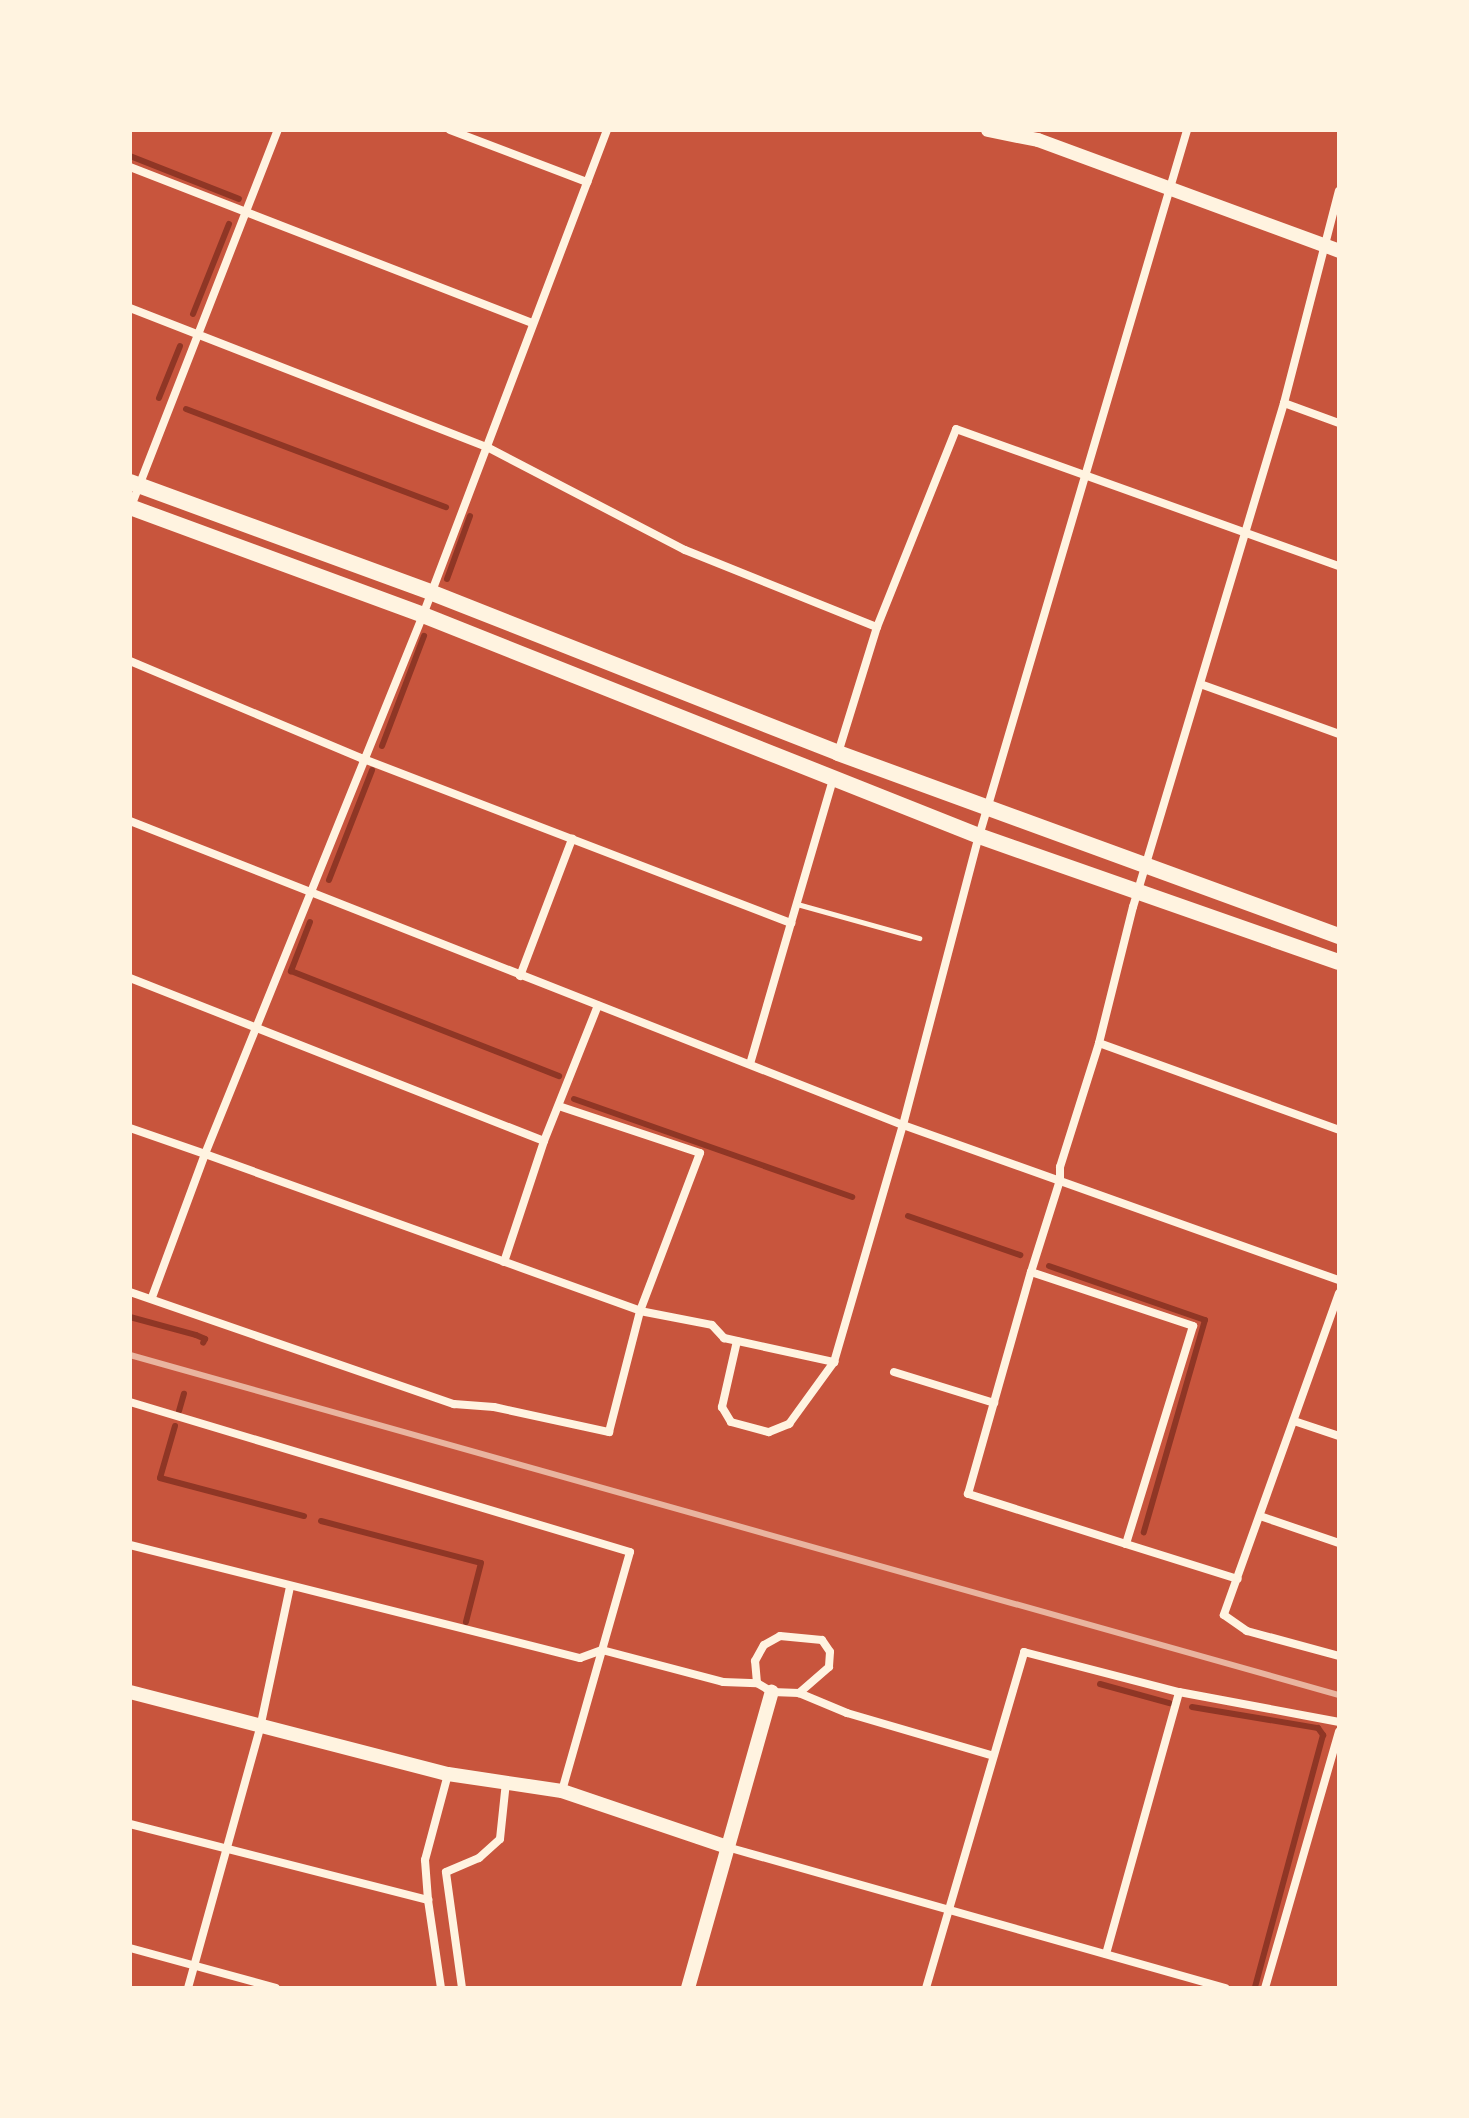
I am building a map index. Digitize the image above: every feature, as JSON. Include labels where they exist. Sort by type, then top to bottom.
[{"type":"main road","points":[[134,483],[430,592],[838,753],[1339,936]]},
{"type":"main road","points":[[130,508],[423,615],[979,836],[1339,962]]},
{"type":"street","points":[[130,508],[134,483],[278,130]]},
{"type":"street","points":[[450,130],[587,182]]},
{"type":"street","points":[[152,1297],[205,1154],[312,895],[361,758],[423,615],[607,130]]},
{"type":"street","points":[[988,130],[1022,133],[1332,248]]},
{"type":"street","points":[[737,1341],[722,1407],[731,1422],[769,1432],[789,1424],[834,1362],[903,1125],[987,808],[1087,479],[1187,130]]},
{"type":"street","points":[[130,167],[533,323]]},
{"type":"street","points":[[1238,1579],[968,1494],[1147,868],[1203,685],[1244,530],[1332,248],[1339,191]]},
{"type":"street","points":[[130,308],[487,447],[685,550],[877,627]]},
{"type":"street","points":[[1284,403],[1339,423]]},
{"type":"street","points":[[838,753],[877,627],[956,429],[1087,479],[1244,530],[1339,566]]},
{"type":"street","points":[[130,661],[361,758],[791,923]]},
{"type":"street","points":[[1203,685],[1339,734]]},
{"type":"street","points":[[750,1064],[833,779]]},
{"type":"street","points":[[130,821],[903,1125],[1339,1280]]},
{"type":"street","points":[[520,976],[572,839]]},
{"type":"street","points":[[130,978],[544,1141]]},
{"type":"street","points":[[504,1262],[544,1141],[598,1005]]},
{"type":"street","points":[[1099,1043],[1339,1130]]},
{"type":"street","points":[[130,1292],[152,1297],[454,1404],[494,1407],[609,1432],[640,1311],[700,1153],[559,1106]]},
{"type":"street","points":[[130,1128],[640,1311],[712,1325],[724,1338],[834,1362]]},
{"type":"street","points":[[1031,1272],[1193,1326],[1126,1544]]},
{"type":"street","points":[[1339,1293],[1224,1615],[1247,1631],[1339,1656]]},
{"type":"street","points":[[894,1372],[994,1403]]},
{"type":"street","points":[[130,1402],[630,1552],[562,1791]]},
{"type":"street","points":[[1294,1421],[1339,1436]]},
{"type":"street","points":[[1260,1516],[1339,1543]]},
{"type":"street","points":[[130,1545],[580,1658],[602,1650],[723,1682],[757,1683],[772,1692],[799,1693],[847,1713],[991,1755]]},
{"type":"street","points":[[188,1988],[223,1850],[260,1728],[290,1587]]},
{"type":"street","points":[[757,1683],[755,1661],[764,1645],[780,1636],[822,1640],[830,1652],[829,1667],[799,1693]]},
{"type":"street","points":[[926,1988],[991,1755],[1024,1652],[1179,1692],[1339,1722]]},
{"type":"street","points":[[130,1692],[448,1774],[562,1791],[727,1847],[1225,1988]]},
{"type":"street","points":[[688,1988],[772,1692]]},
{"type":"street","points":[[1106,1954],[1179,1692]]},
{"type":"street","points":[[1265,1988],[1339,1731]]},
{"type":"street","points":[[441,1988],[425,1860],[448,1774]]},
{"type":"street","points":[[462,1988],[446,1872],[479,1858],[500,1839],[506,1782]]},
{"type":"street","points":[[130,1824],[428,1900]]},
{"type":"street","points":[[130,1948],[276,1988]]},
{"type":"lane","points":[[796,904],[919,938]]},
{"type":"waterway","points":[[130,156],[239,199]]},
{"type":"waterway","points":[[193,314],[229,224]]},
{"type":"waterway","points":[[159,398],[180,346]]},
{"type":"waterway","points":[[186,409],[446,507]]},
{"type":"waterway","points":[[447,579],[470,516]]},
{"type":"waterway","points":[[382,746],[424,636]]},
{"type":"waterway","points":[[329,880],[372,770]]},
{"type":"waterway","points":[[310,922],[291,971],[559,1076]]},
{"type":"waterway","points":[[574,1099],[852,1197]]},
{"type":"waterway","points":[[908,1216],[1020,1255]]},
{"type":"waterway","points":[[1049,1266],[1205,1320],[1144,1532]]},
{"type":"waterway","points":[[130,1317],[196,1335],[205,1339],[203,1343]]},
{"type":"waterway","points":[[179,1411],[184,1394]]},
{"type":"waterway","points":[[175,1426],[160,1478],[304,1516]]},
{"type":"waterway","points":[[321,1521],[481,1563],[466,1622]]},
{"type":"waterway","points":[[1100,1684],[1169,1703]]},
{"type":"waterway","points":[[1192,1707],[1318,1728],[1323,1735],[1255,1987]]},
{"type":"railway","points":[[130,1355],[1339,1695]]}]
